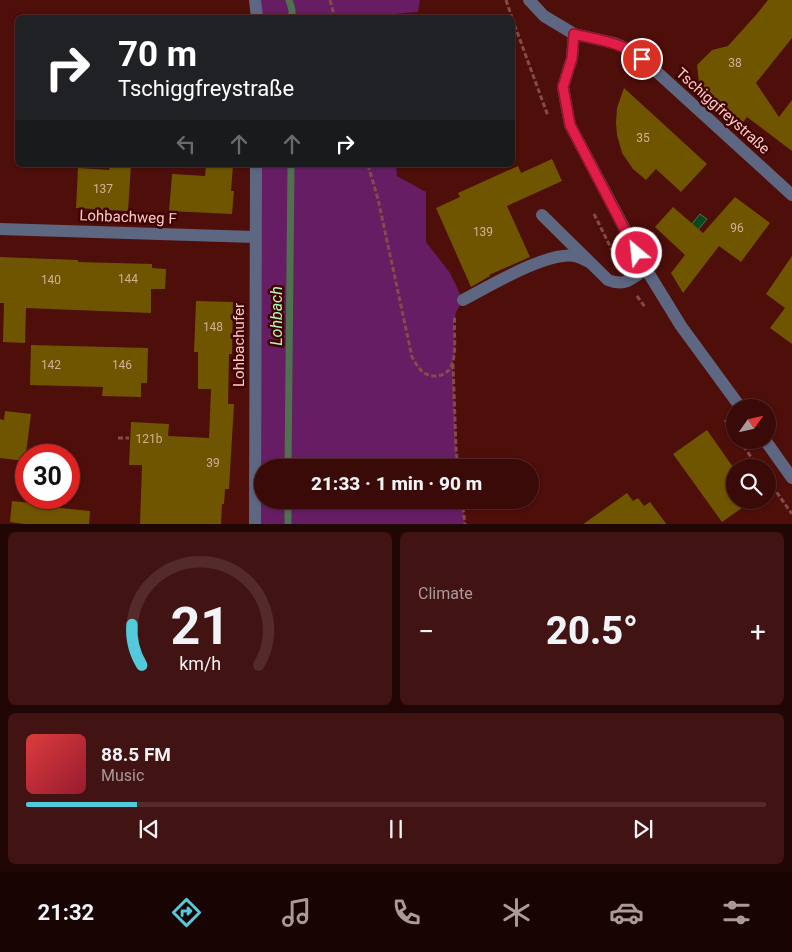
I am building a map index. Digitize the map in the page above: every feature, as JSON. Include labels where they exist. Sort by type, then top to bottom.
[{"type":"street","points":[[254,0],[256,15]]},
{"type":"street","name":"Tschiggfreystraße","points":[[529,0],[544,16],[574,34],[614,43],[635,52],[792,195]]},
{"type":"street","points":[[574,34],[572,58],[563,87],[570,125],[646,269],[681,326],[734,399]]},
{"type":"street","name":"Lohbachufer","points":[[255,524],[256,167]]},
{"type":"street","points":[[542,215],[608,280],[618,284],[627,281],[646,269]]},
{"type":"street","name":"Lohbachweg F","points":[[0,229],[255,237]]},
{"type":"street","points":[[463,300],[534,264],[555,257],[574,256],[589,262]]},
{"type":"street","points":[[771,449],[792,478]]},
{"type":"path","points":[[330,0],[334,15]]},
{"type":"path","points":[[506,0],[511,15]]},
{"type":"path","points":[[369,167],[378,199],[412,357],[419,369],[426,375],[436,376],[445,373],[453,364]]},
{"type":"path","points":[[457,459],[453,364],[455,353],[454,324],[456,312],[463,300]]},
{"type":"path","points":[[118,438],[129,438]]},
{"type":"path","points":[[776,491],[792,514]]},
{"type":"path","points":[[463,509],[465,524]]},
{"type":"shaded area","points":[[255,0],[420,0],[418,12],[394,15],[257,15]]},
{"type":"shaded area","points":[[256,167],[396,167],[397,176],[426,192],[426,242],[450,273],[463,300],[456,312],[454,324],[455,353],[453,364],[457,459],[255,459]]},
{"type":"shaded area","points":[[700,214],[707,219],[684,247],[677,242]]},
{"type":"shaded area","points":[[255,509],[463,509],[465,524],[255,524]]},
{"type":"building","points":[[768,0],[792,0],[792,38],[756,83],[779,117],[792,100],[792,151],[747,117],[738,129],[701,100],[697,65],[712,50],[728,46]]},
{"type":"building","points":[[624,88],[707,164],[681,192],[656,169],[646,180],[633,169],[622,153],[616,123],[617,108]]},
{"type":"building","points":[[552,159],[562,181],[507,206],[530,257],[489,275],[471,287],[436,208],[460,197],[458,193],[518,166],[521,173]]},
{"type":"building","points":[[110,167],[131,167],[128,211],[76,208],[78,168],[109,170]]},
{"type":"building","points":[[206,167],[233,167],[231,191],[234,191],[232,214],[169,211],[172,174],[205,176]]},
{"type":"building","points":[[735,197],[770,223],[741,262],[719,246],[683,293],[671,273],[685,255],[655,227],[673,207],[703,233]]},
{"type":"building","points":[[792,256],[792,344],[770,328],[785,308],[766,294]]},
{"type":"building","points":[[0,257],[152,264],[152,268],[166,269],[165,289],[151,289],[151,313],[26,308],[25,343],[3,342],[4,303],[0,303]]},
{"type":"building","points":[[196,301],[233,302],[232,354],[229,354],[228,404],[234,404],[229,489],[225,489],[221,524],[140,524],[142,465],[129,465],[131,422],[169,424],[168,436],[209,438],[211,389],[198,389],[198,352],[194,352]]},
{"type":"building","points":[[31,345],[148,348],[147,383],[141,383],[141,397],[102,396],[103,387],[30,385]]},
{"type":"building","points":[[5,411],[31,414],[27,444],[15,444],[15,460],[0,458],[0,419],[4,420]]},
{"type":"building","points":[[707,430],[727,459],[726,509],[740,509],[722,522],[673,454]]},
{"type":"building","points":[[627,493],[633,501],[638,498],[644,506],[650,502],[666,524],[583,524]]},
{"type":"building","points":[[12,501],[15,501],[15,509],[90,511],[89,524],[24,524],[10,522]]},
{"type":"waterway","name":"Lohbach","points":[[289,0],[292,15]]},
{"type":"waterway","name":"Lohbach","points":[[288,459],[291,167]]},
{"type":"waterway","name":"Lohbach","points":[[288,509],[288,524]]},
{"type":"route","points":[[637,253],[570,125],[563,87],[572,58],[574,34],[614,43],[635,52],[642,59]]}]
